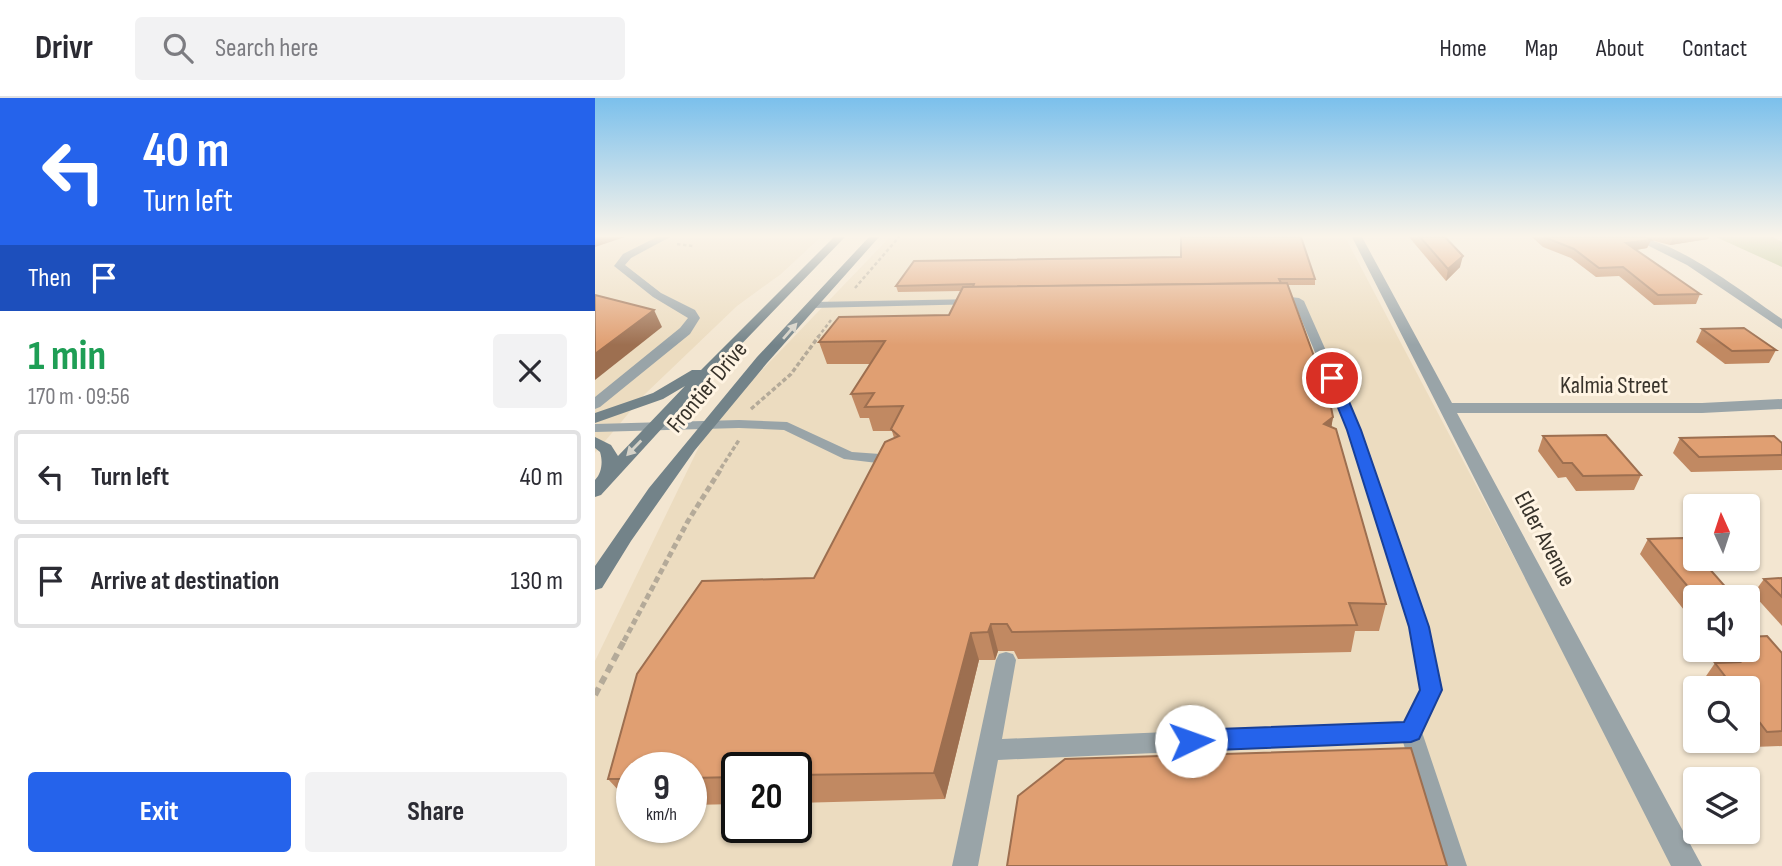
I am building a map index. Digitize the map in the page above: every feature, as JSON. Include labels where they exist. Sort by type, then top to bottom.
[{"type":"main road","name":"Frontier Drive","points":[[595,491],[804,273]]},
{"type":"main road","name":"Frontier Drive","points":[[595,583],[646,502],[841,273]]},
{"type":"main road","points":[[598,424],[616,412],[678,385],[732,346]]},
{"type":"main road","points":[[595,442],[608,450],[612,459],[607,478]]},
{"type":"street","points":[[595,404],[685,331],[694,318],[691,313],[657,295],[628,273]]},
{"type":"street","name":"Elder Avenue","points":[[1376,273],[1687,866]]},
{"type":"street","points":[[1705,273],[1782,325]]},
{"type":"street","name":"Kalmia Street","points":[[1446,408],[1702,408],[1782,404]]},
{"type":"lane","points":[[1257,298],[1299,301],[1360,449],[1419,627],[1431,690],[1411,732],[1454,866]]},
{"type":"lane","points":[[812,305],[997,301]]},
{"type":"lane","points":[[598,424],[787,426],[849,456],[896,460]]},
{"type":"lane","points":[[1340,448],[1360,449]]},
{"type":"lane","points":[[965,866],[1006,660]]},
{"type":"lane","points":[[987,750],[1411,732]]},
{"type":"path","points":[[595,695],[688,521],[738,443],[748,412],[791,374],[869,273]]},
{"type":"shaded area","points":[[595,273],[782,273],[737,306],[644,395],[595,453]]},
{"type":"shaded area","points":[[856,273],[1364,273],[1677,866],[595,866],[595,661],[710,424]]},
{"type":"building","points":[[905,273],[1313,273],[1315,279],[1279,279],[1281,283],[896,286]]},
{"type":"building","points":[[1630,273],[1669,273],[1700,294],[1658,295]]},
{"type":"building","points":[[1287,283],[1329,397],[1333,417],[1324,424],[1336,429],[1386,604],[1349,603],[1357,625],[1012,632],[1007,624],[991,624],[988,632],[971,633],[934,773],[812,775],[812,752],[721,752],[721,777],[707,778],[707,752],[616,752],[616,779],[608,779],[637,674],[702,581],[814,578],[885,442],[899,436],[891,429],[903,406],[865,407],[874,393],[851,394],[885,341],[819,342],[839,317],[949,315],[963,287]]},
{"type":"building","points":[[595,295],[654,310],[595,354]]},
{"type":"building","points":[[1744,328],[1776,350],[1732,351],[1702,329]]},
{"type":"building","points":[[1606,435],[1641,475],[1583,476],[1572,463],[1563,463],[1543,436]]},
{"type":"building","points":[[1774,436],[1782,443],[1782,455],[1699,457],[1680,438]]},
{"type":"building","points":[[1683,538],[1683,571],[1711,571],[1724,585],[1686,585],[1648,539]]},
{"type":"building","points":[[1782,578],[1782,597],[1764,579]]},
{"type":"building","points":[[1760,636],[1767,636],[1782,653],[1782,731],[1767,732],[1760,723],[1760,676],[1725,676],[1715,663],[1760,662]]},
{"type":"building","points":[[1411,748],[1447,866],[1007,866],[1018,796],[1065,759]]},
{"type":"route","points":[[1191,741],[1411,732],[1431,690],[1419,627],[1354,430],[1332,378]]}]
